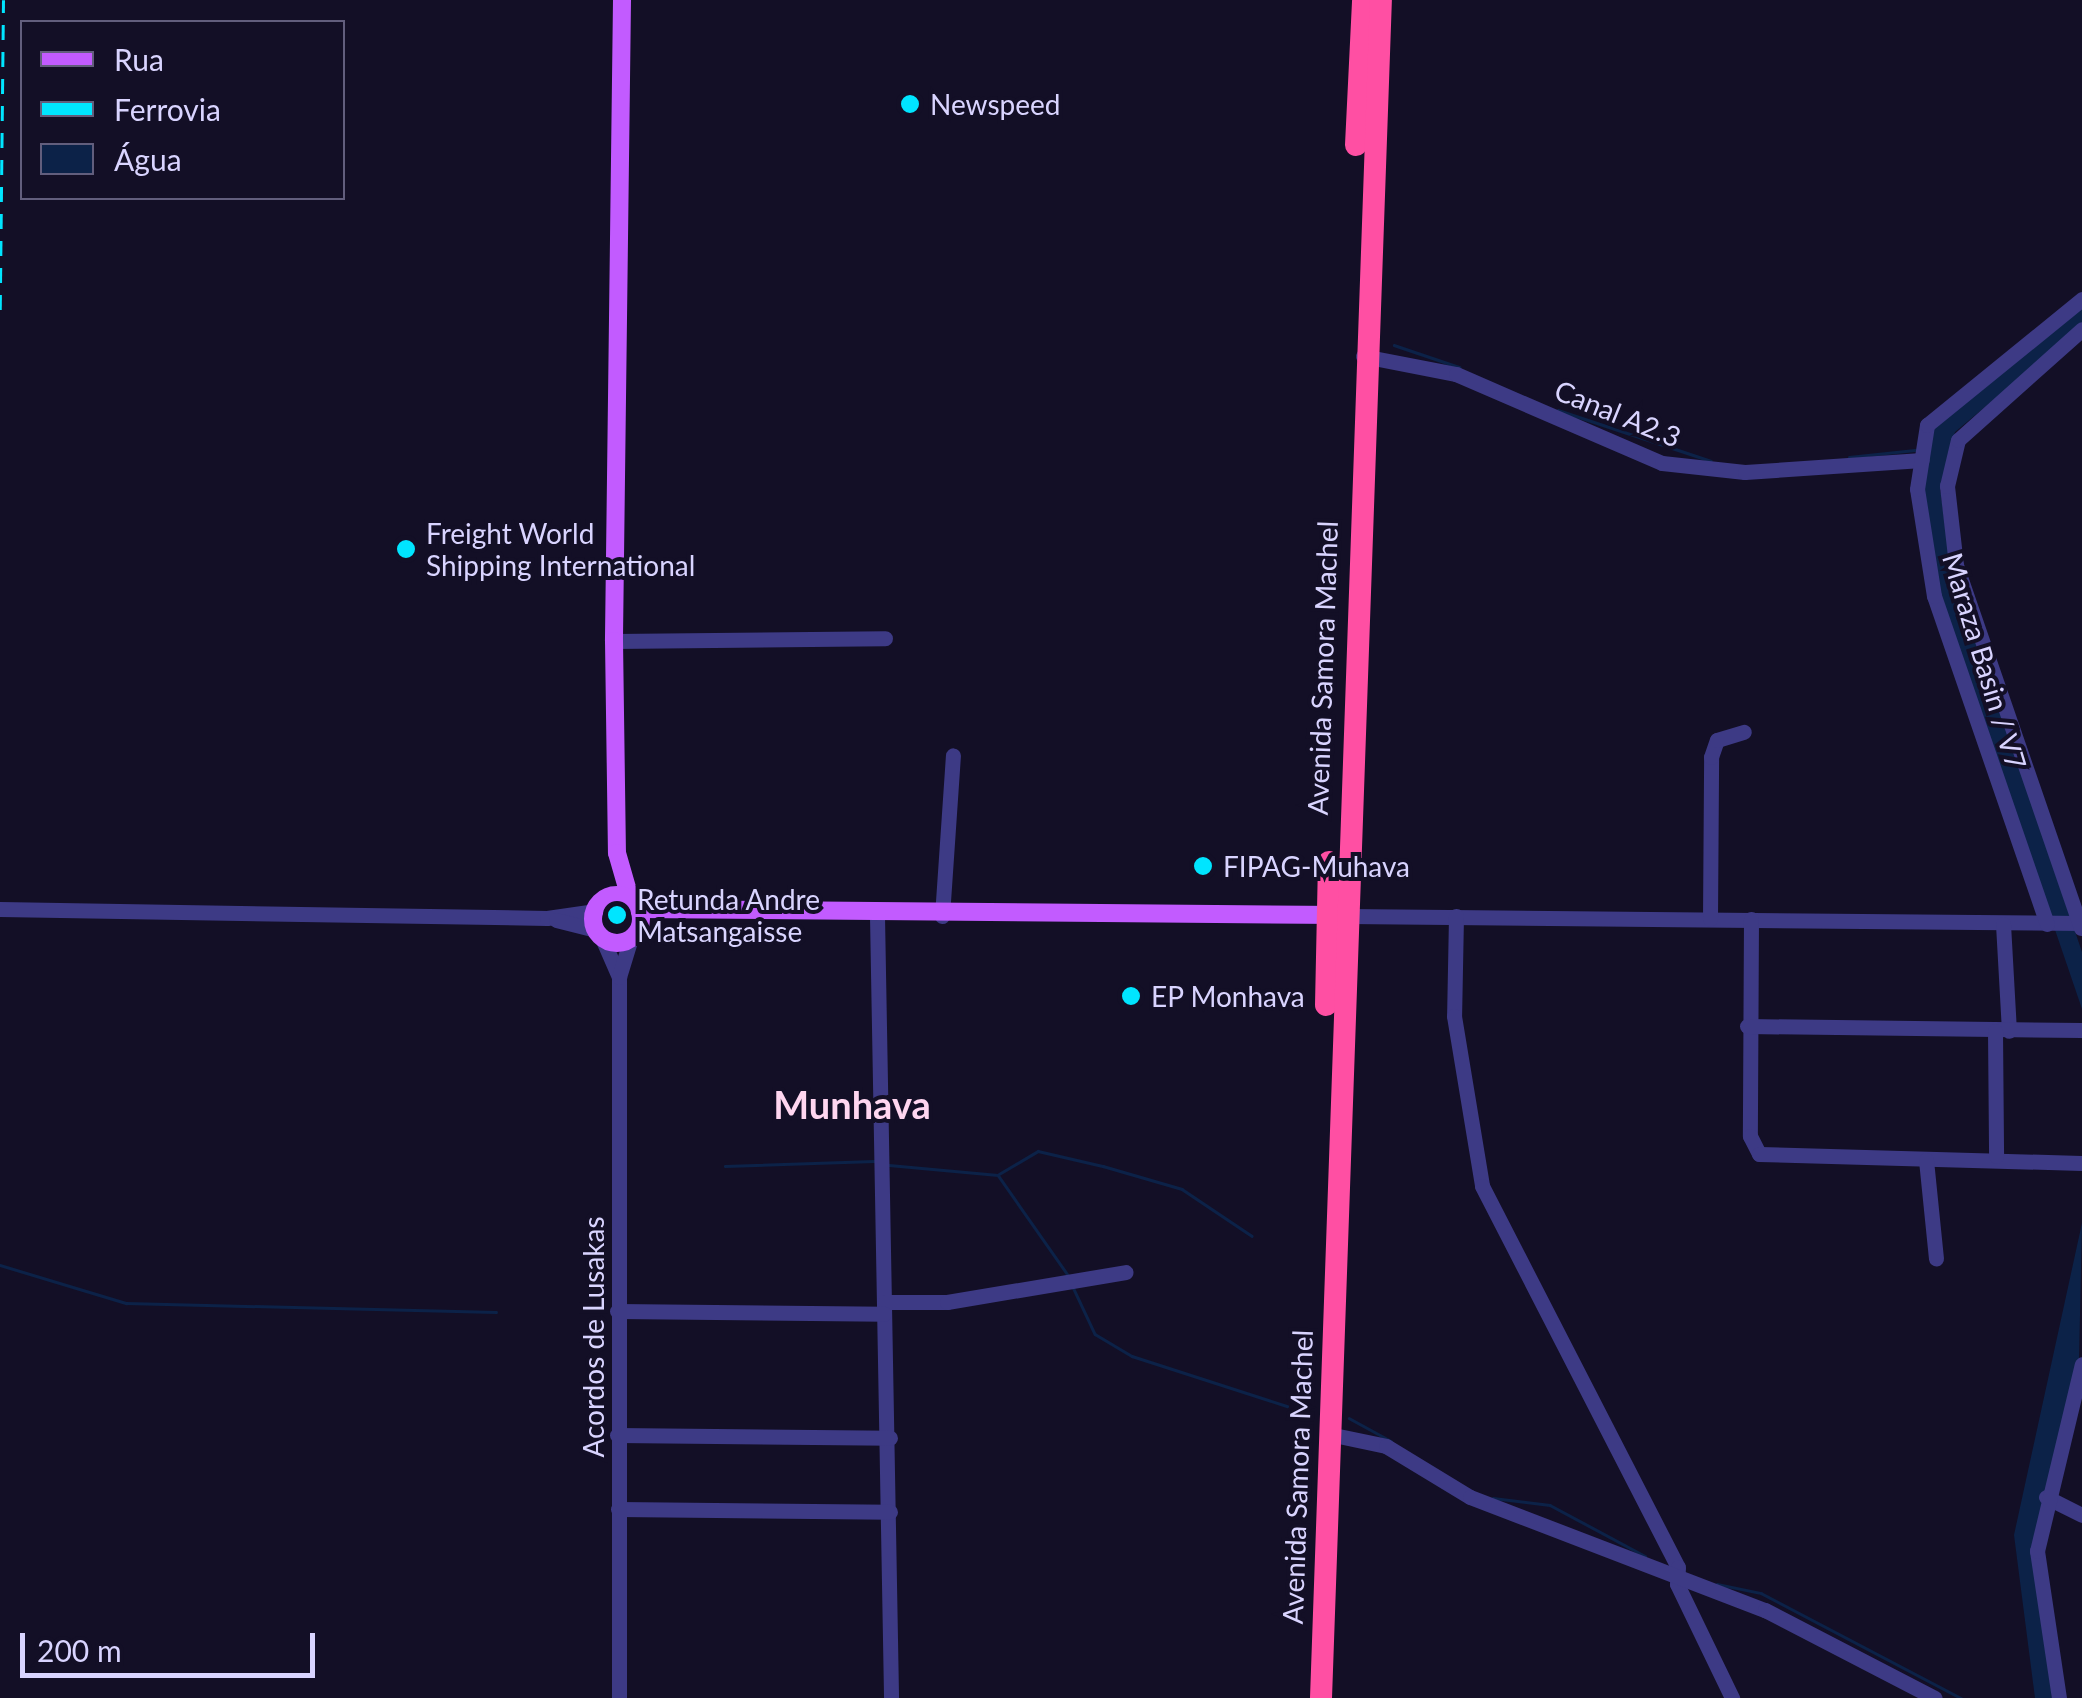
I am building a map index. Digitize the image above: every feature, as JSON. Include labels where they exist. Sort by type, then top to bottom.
[{"type":"highway","name":"Avenida Samora Machel","points":[[1310,1698],[1363,0]]},
{"type":"highway","name":"Avenida Samora Machel","points":[[1321,1698],[1337,916],[1381,0]]},
{"type":"main road","points":[[622,0],[614,641],[617,853],[635,904],[632,938]]},
{"type":"main road","points":[[617,853],[598,906],[599,934],[632,938],[683,916]]},
{"type":"main road","points":[[598,906],[635,904],[683,916],[1337,916]]},
{"type":"street","points":[[1922,452],[1927,425],[2082,299]]},
{"type":"street","points":[[1337,916],[2081,926],[1956,565],[1947,486],[1958,440],[2082,328]]},
{"type":"street","name":"Canal A2.3","points":[[1362,356],[1456,374],[1662,463],[1744,472],[1922,452]]},
{"type":"street","name":"Maraza Basin / V7","points":[[1922,452],[1920,528],[1934,596],[2046,924]]},
{"type":"street","points":[[614,641],[885,638]]},
{"type":"street","points":[[1710,919],[1711,756],[1718,740],[1744,732]]},
{"type":"street","points":[[942,916],[953,755]]},
{"type":"street","points":[[0,909],[547,918],[598,906]]},
{"type":"street","points":[[877,916],[892,1698]]},
{"type":"street","points":[[1456,916],[1454,1016],[1482,1186],[1678,1575],[1732,1698]]},
{"type":"street","points":[[547,918],[599,934],[618,977]]},
{"type":"street","points":[[1751,919],[1750,1136],[1760,1154],[1926,1160],[1996,1156],[2082,1163]]},
{"type":"street","points":[[1996,1156],[2003,924]]},
{"type":"street","points":[[618,977],[632,938]]},
{"type":"street","name":"Acordos de Lusakas","points":[[618,977],[619,1698]]},
{"type":"street","points":[[1748,1026],[2082,1030]]},
{"type":"street","points":[[1926,1160],[1936,1258]]},
{"type":"street","points":[[617,1311],[884,1308],[947,1302],[1126,1272]]},
{"type":"street","points":[[2059,1698],[2037,1552],[2046,1497],[2082,1364]]},
{"type":"street","points":[[1329,1434],[1386,1446],[1437,1482],[1766,1610],[1935,1698]]},
{"type":"street","points":[[617,1435],[890,1438]]},
{"type":"street","points":[[2046,1497],[2082,1515]]},
{"type":"street","points":[[618,1509],[890,1512]]},
{"type":"water","points":[[2082,305],[2082,326],[1955,432],[1940,487],[1950,564],[2082,952],[2082,1009],[1939,589],[1923,491],[1929,433]]},
{"type":"water","points":[[2082,1223],[2079,1360],[2033,1549],[2052,1698],[2035,1698],[2014,1535]]},
{"type":"waterway","points":[[1394,345],[1459,367]]},
{"type":"waterway","points":[[1558,410],[1711,461]]},
{"type":"waterway","points":[[1849,457],[1915,450]]},
{"type":"waterway","points":[[999,1174],[1038,1151],[1103,1166],[1182,1189],[1252,1236]]},
{"type":"waterway","points":[[725,1166],[874,1161]]},
{"type":"waterway","points":[[889,1165],[998,1175],[1068,1275]]},
{"type":"waterway","points":[[0,1265],[126,1303],[496,1312]]},
{"type":"waterway","points":[[1073,1287],[1095,1334],[1132,1356],[1287,1406]]},
{"type":"waterway","points":[[1349,1418],[1391,1441]]},
{"type":"waterway","points":[[1493,1498],[1550,1505],[1645,1556]]},
{"type":"waterway","points":[[1717,1584],[1761,1593],[1961,1698]]},
{"type":"railway","points":[[0,310],[3,0]]},
{"type":"place","name":"Newspeed","points":[[910,104]]},
{"type":"place","name":"Freight World Shipping International","points":[[406,549]]},
{"type":"place","name":"FIPAG-Muhava","points":[[1203,866]]},
{"type":"place","name":"Retunda Andre Matsangaisse","points":[[617,915]]},
{"type":"place","name":"EP Monhava","points":[[1131,996]]},
{"type":"district","name":"Munhava","points":[[852,1105]]}]
